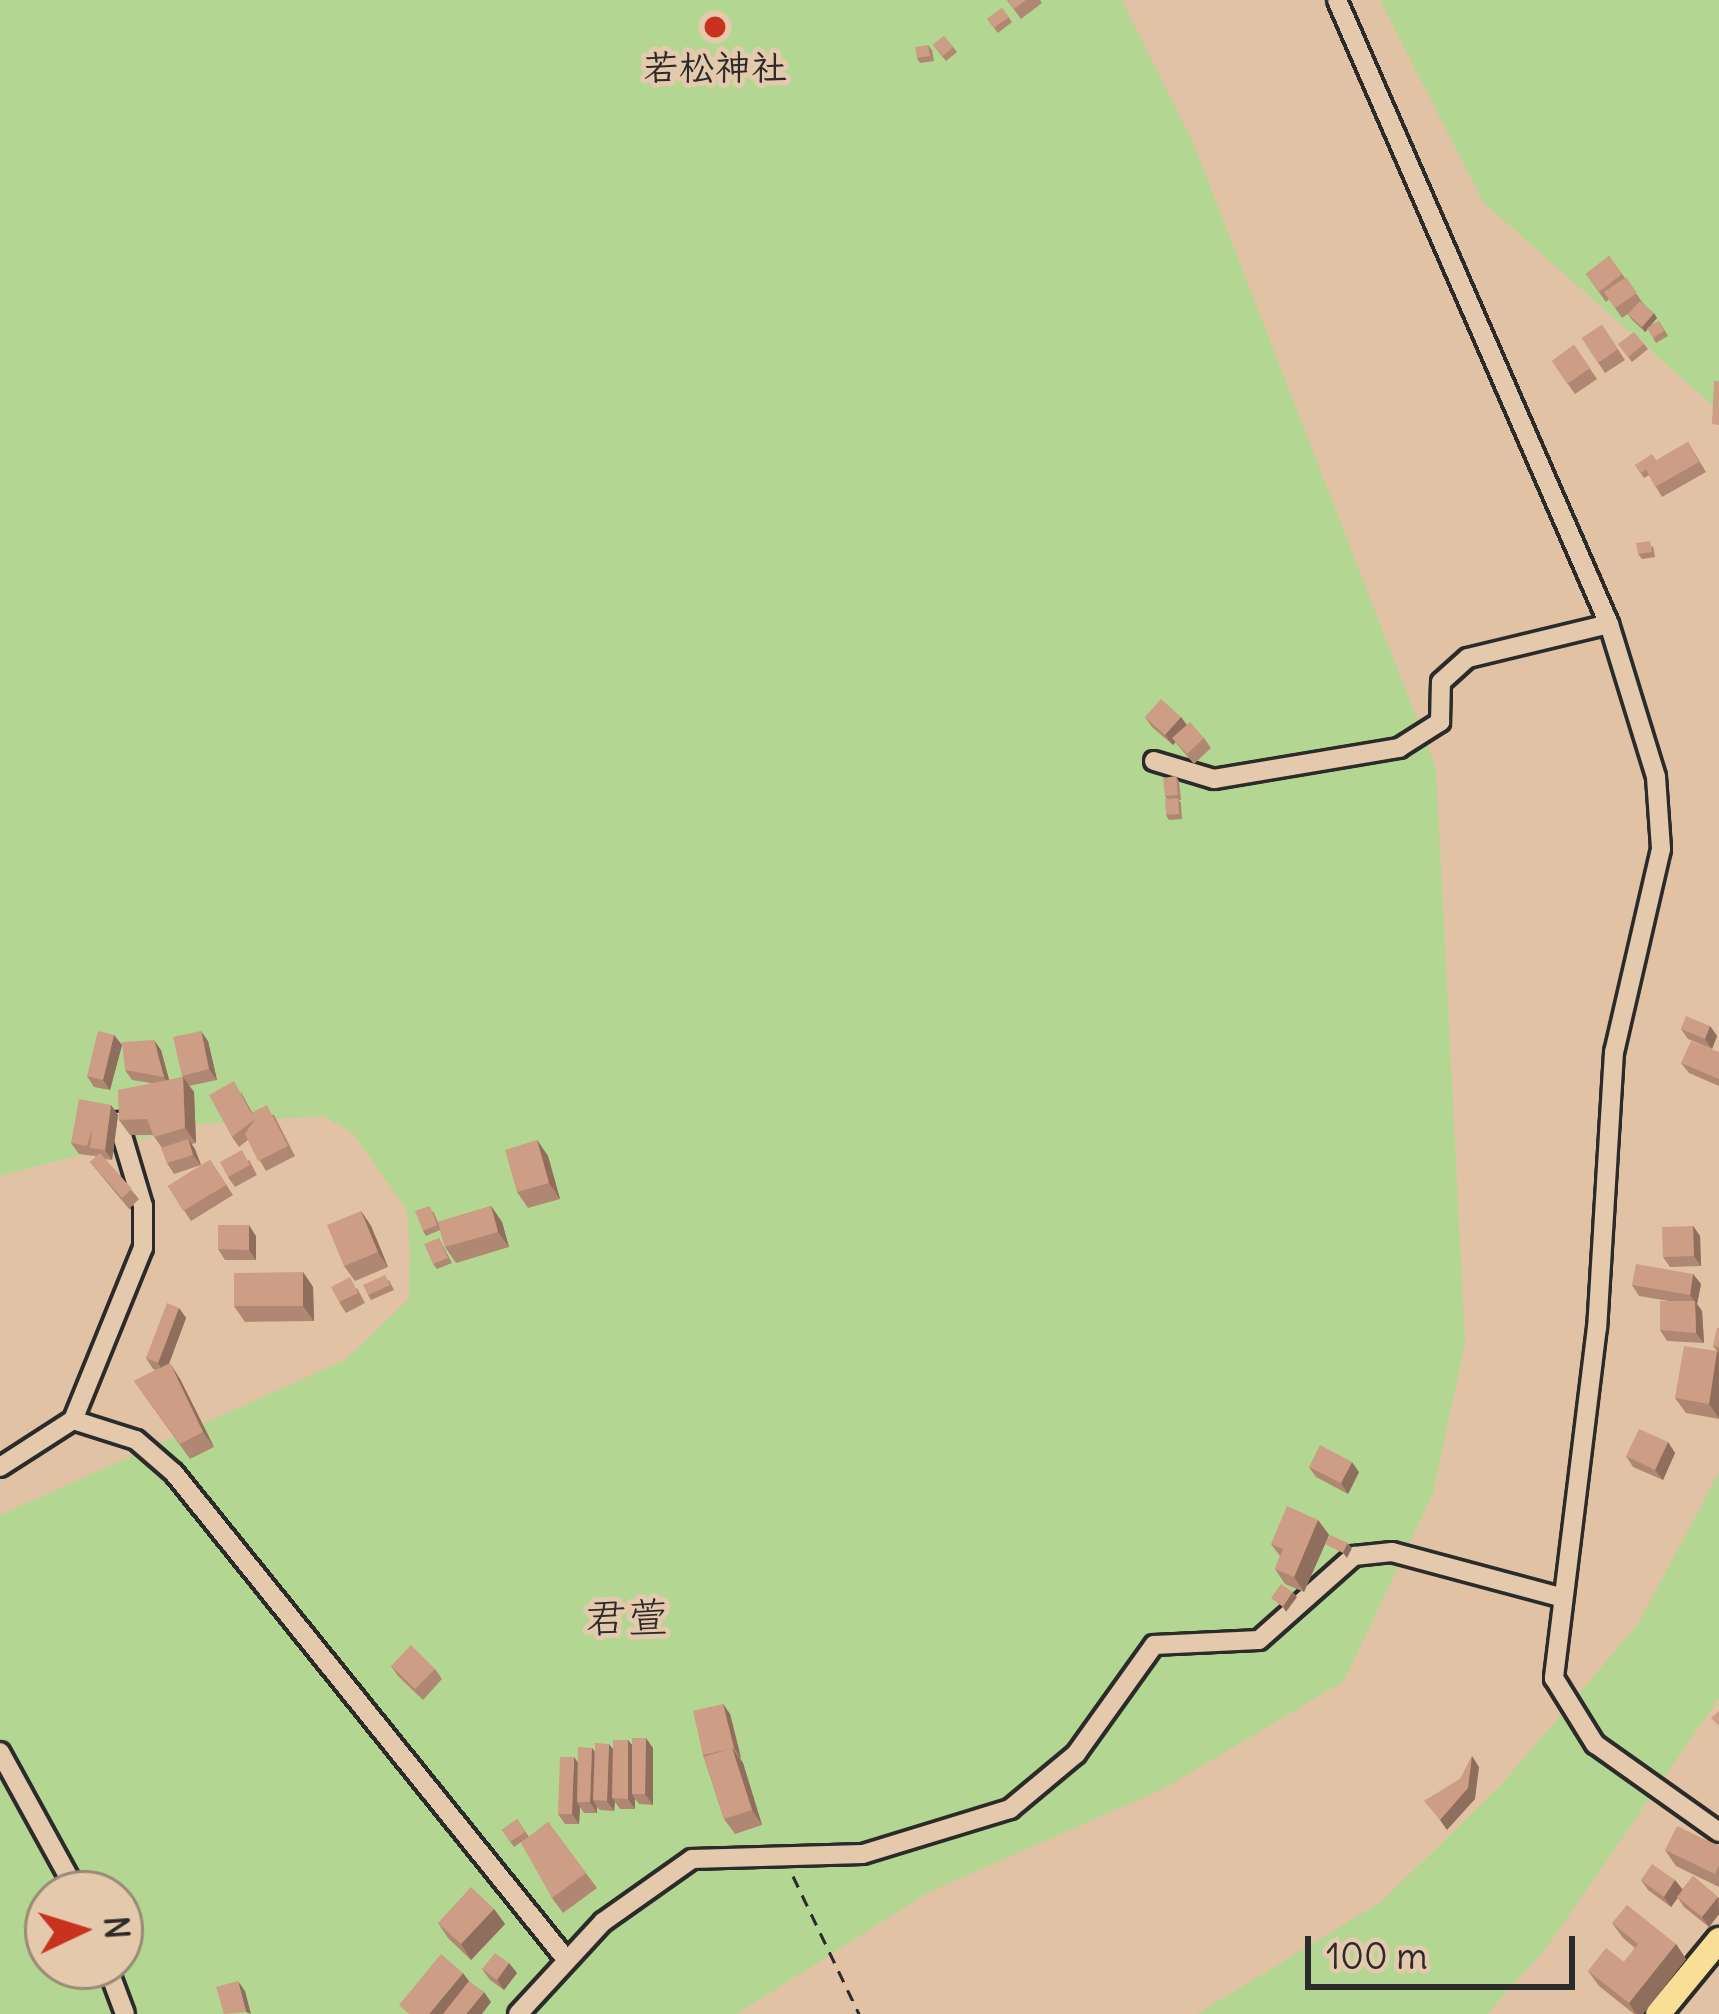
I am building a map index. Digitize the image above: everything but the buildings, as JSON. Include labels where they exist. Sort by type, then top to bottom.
[{"type":"main road","points":[[1658,2014],[1719,1940]]},
{"type":"street","points":[[1337,0],[1609,624],[1656,777],[1661,849],[1614,1052],[1597,1327],[1556,1596],[1554,1678],[1566,1712],[1719,1832]]},
{"type":"street","points":[[1154,761],[1214,779],[1399,748],[1440,722],[1441,682],[1468,658],[1609,624]]},
{"type":"street","points":[[0,1467],[74,1420],[143,1248],[143,1206],[118,1122]]},
{"type":"street","points":[[74,1420],[136,1440],[174,1473],[566,1958]]},
{"type":"street","points":[[518,2014],[566,1958],[665,1871],[739,1850],[891,1849],[1010,1809],[1076,1754],[1154,1646],[1258,1640],[1366,1551],[1556,1596]]},
{"type":"street","points":[[0,1752],[65,1870]]},
{"type":"path","points":[[782,1853],[859,2014]]},
{"type":"green space","points":[[0,0],[1122,0],[1194,145],[1436,768],[1465,1343],[1433,1493],[1344,1681],[1163,1789],[929,1892],[737,2014],[0,2014],[0,1515],[345,1360],[409,1299],[407,1210],[353,1133],[323,1116],[199,1124],[0,1176]]},
{"type":"green space","points":[[1380,0],[1719,0],[1719,411],[1483,202]]},
{"type":"green space","points":[[1719,1472],[1719,1698],[1547,1947],[1487,2014],[1197,2014],[1381,1902],[1501,1785],[1638,1624]]},
{"type":"place","name":"若松神社","points":[[715,27]]},
{"type":"district","name":"君萱","points":[[627,1617]]}]
